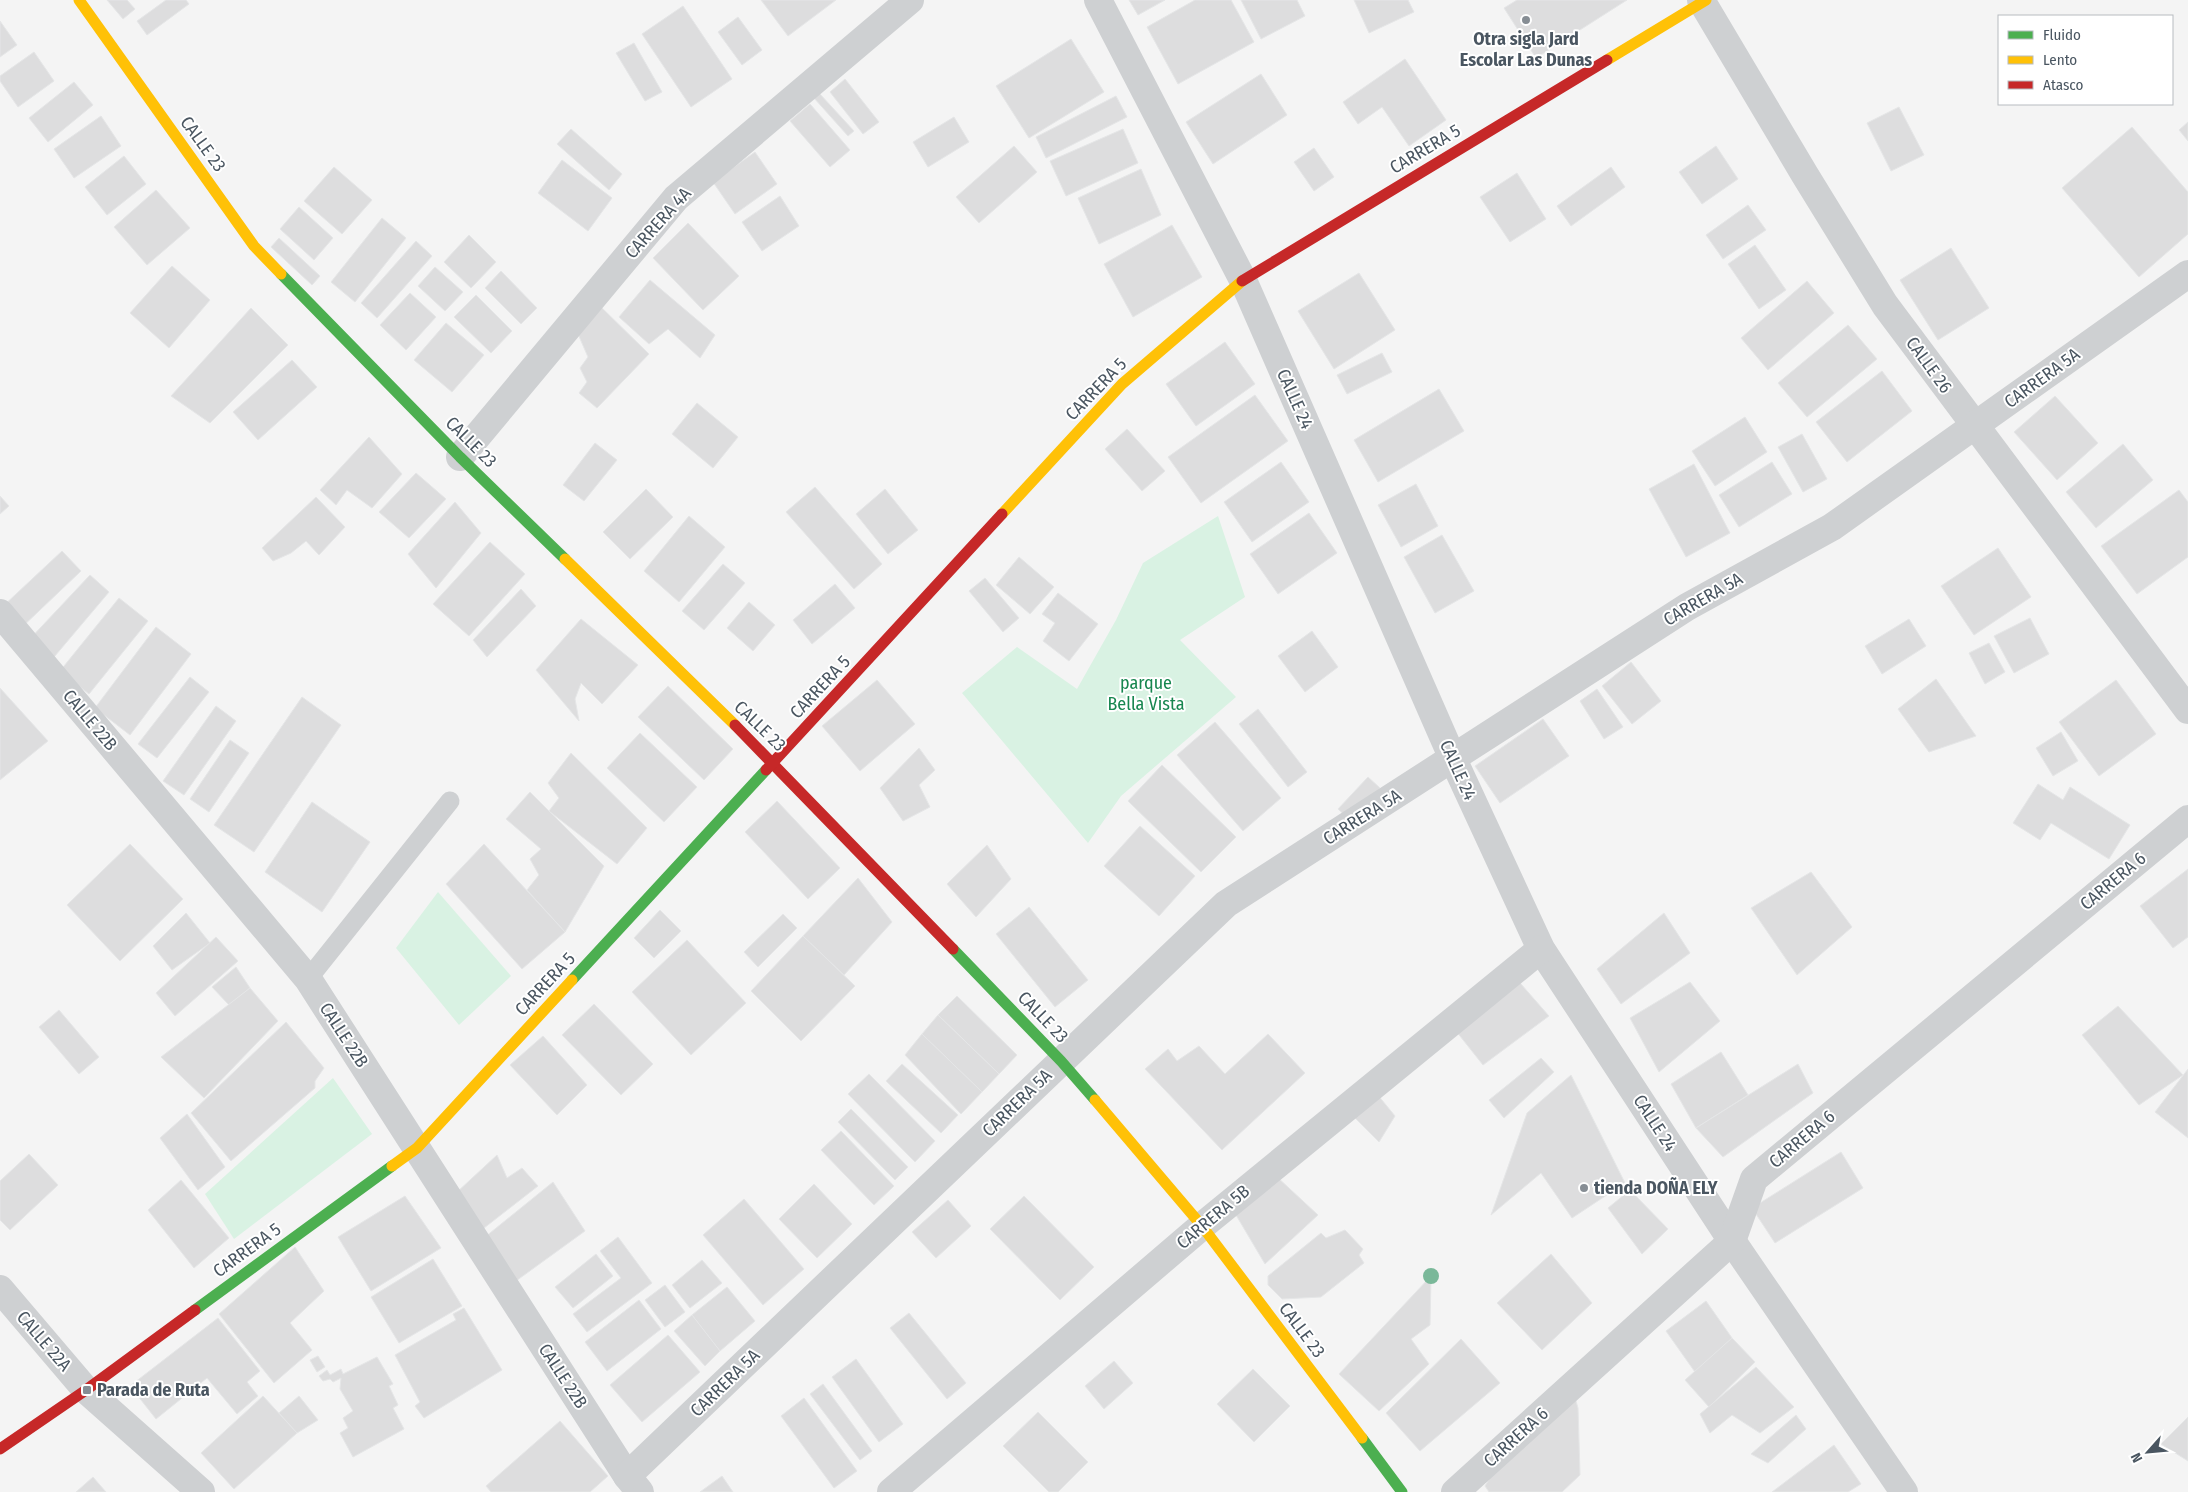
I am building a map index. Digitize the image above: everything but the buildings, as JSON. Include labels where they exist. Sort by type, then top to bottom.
[{"type":"street","name":"CALLE 23","points":[[79,0],[254,246],[460,457],[774,763],[1061,1061],[1202,1226],[1402,1492]]},
{"type":"street","name":"CARRERA 4A","points":[[460,457],[676,198],[910,0]]},
{"type":"street","name":"CALLE 24","points":[[1098,0],[1243,280],[1453,759],[1541,949],[1732,1241],[1904,1492]]},
{"type":"street","name":"CARRERA 5","points":[[0,1449],[86,1390],[417,1148],[1122,384],[1243,280],[1703,1]]},
{"type":"street","name":"CALLE 26","points":[[1703,1],[1800,167],[1885,305],[2188,710]]},
{"type":"street","name":"CARRERA 5A","points":[[634,1484],[1061,1061],[1226,904],[1687,607],[1832,527],[2188,274]]},
{"type":"street","name":"CALLE 22B","points":[[0,613],[308,979],[634,1484]]},
{"type":"street","name":"CARRERA 6","points":[[1455,1492],[1732,1241],[1754,1179],[2188,819]]},
{"type":"street","name":"CARRERA 5B","points":[[891,1492],[1202,1226],[1541,949]]},
{"type":"street","name":"CALLE 22A","points":[[0,1289],[86,1390],[201,1492]]},
{"type":"lane","points":[[308,979],[450,801]]},
{"type":"green space","name":"parque Bella Vista","points":[[1218,516],[1245,597],[1180,640],[1236,697],[1121,796],[1088,843],[962,693],[1017,647],[1077,689],[1116,620],[1143,563]]},
{"type":"green space","points":[[438,892],[511,976],[459,1025],[396,948]]},
{"type":"green space","points":[[333,1078],[372,1134],[234,1239],[205,1194]]},
{"type":"traffic: fast","points":[[281,274],[460,457],[565,559]]},
{"type":"traffic: fast","points":[[572,980],[766,770]]},
{"type":"traffic: fast","points":[[953,949],[1061,1061],[1095,1100]]},
{"type":"traffic: fast","points":[[195,1310],[392,1166]]},
{"type":"traffic: fast","points":[[1362,1438],[1402,1492]]},
{"type":"traffic: slow","points":[[79,0],[254,246],[281,274]]},
{"type":"traffic: slow","points":[[1607,60],[1706,0]]},
{"type":"traffic: slow","points":[[1002,514],[1122,384],[1242,281]]},
{"type":"traffic: slow","points":[[565,559],[735,725]]},
{"type":"traffic: slow","points":[[392,1166],[417,1148],[572,980]]},
{"type":"traffic: slow","points":[[1095,1100],[1202,1226],[1362,1438]]},
{"type":"traffic: jam","points":[[1242,281],[1607,60]]},
{"type":"traffic: jam","points":[[766,770],[1002,514]]},
{"type":"traffic: jam","points":[[735,725],[953,949]]},
{"type":"traffic: jam","points":[[0,1449],[86,1390],[195,1310]]},
{"type":"place","name":"Otra sigla Jard Escolar Las Dunas","points":[[1526,20]]},
{"type":"place","name":"tienda DOÑA ELY","points":[[1584,1188]]},
{"type":"place","name":"Parada de Ruta","points":[[87,1390]]}]
